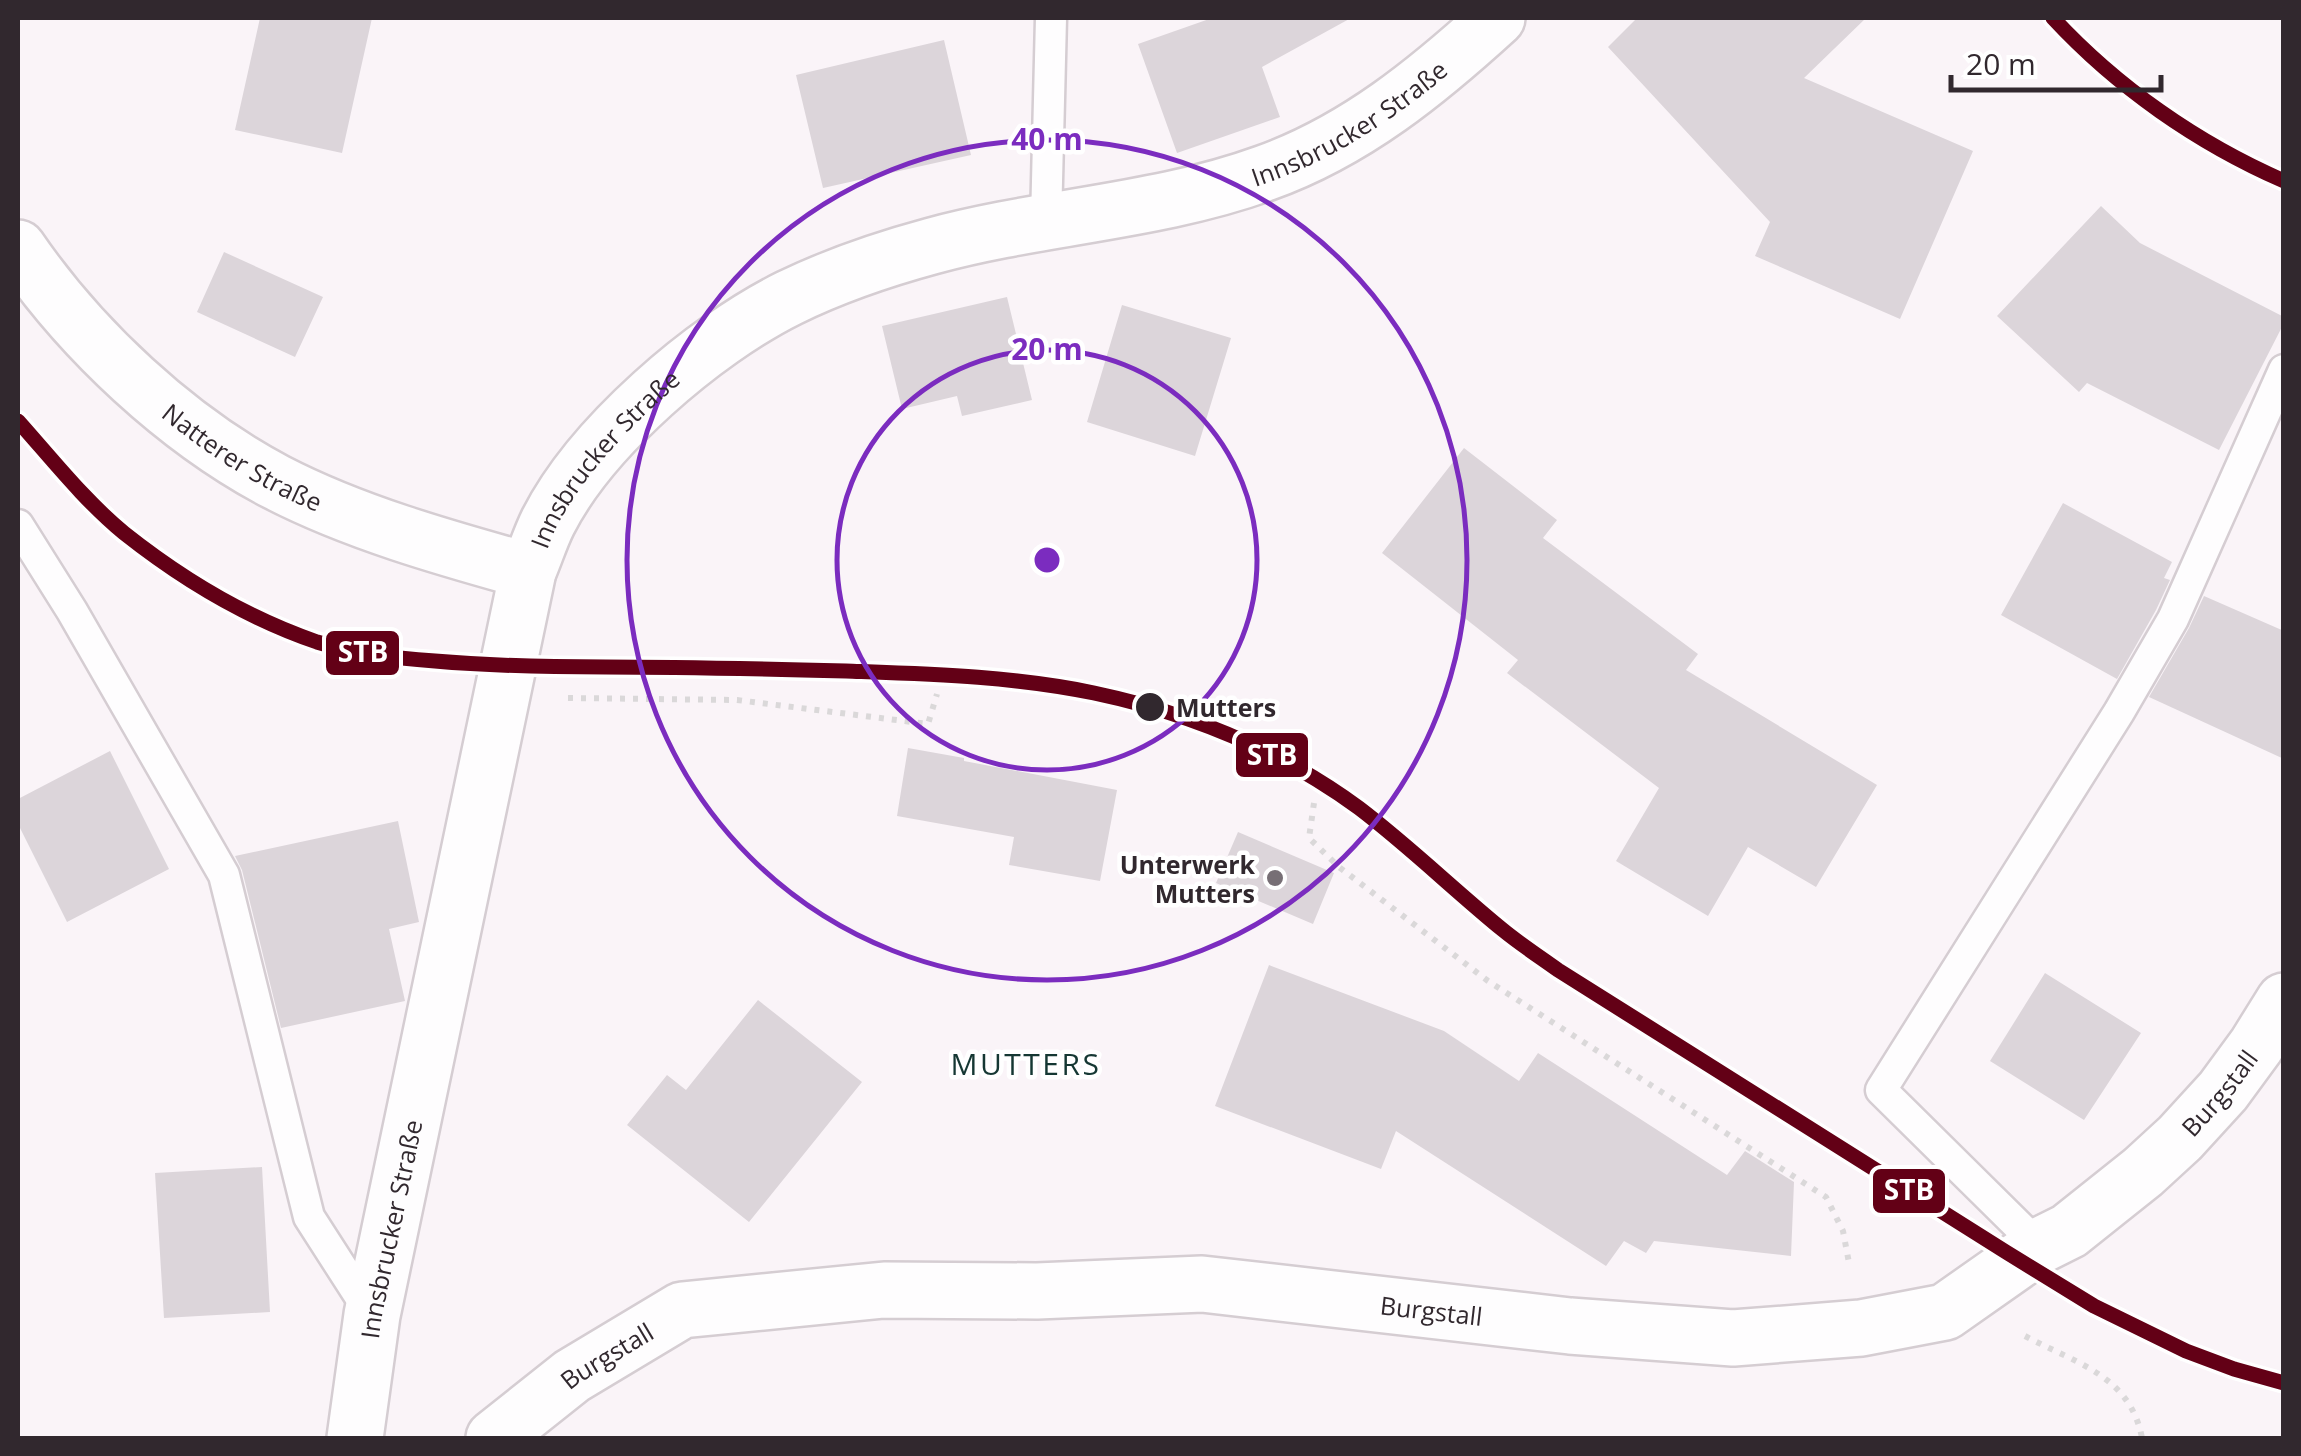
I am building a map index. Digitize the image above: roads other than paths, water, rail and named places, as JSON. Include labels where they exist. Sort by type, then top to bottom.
[{"type":"street","name":"Innsbrucker Straße","points":[[355,1438],[372,1315],[528,572],[547,522],[576,476],[670,378],[726,336],[788,298],[862,268],[934,246],[1136,207],[1266,173],[1316,152],[1372,121],[1446,65],[1497,18]]},
{"type":"street","name":"Natterer Straße","points":[[18,248],[45,289],[95,345],[212,444],[277,483],[359,518],[528,572]]},
{"type":"street","name":"Burgstall","points":[[494,1438],[572,1376],[682,1310],[884,1290],[1037,1291],[1202,1284],[1570,1326],[1733,1338],[1861,1328],[1945,1312],[2039,1246],[2069,1231],[2143,1172],[2222,1091],[2284,1001]]},
{"type":"lane","points":[[1046,222],[1051,18]]},
{"type":"lane","points":[[2039,1246],[1880,1090],[2119,712],[2173,619],[2284,370]]},
{"type":"lane","points":[[18,525],[224,875],[310,1217],[372,1315]]},
{"type":"place","name":"Mutters","points":[[1150,707]]},
{"type":"place","name":"Unterwerk Mutters","points":[[1275,878]]},
{"type":"district","name":"MUTTERS","points":[[1026,1063]]}]
